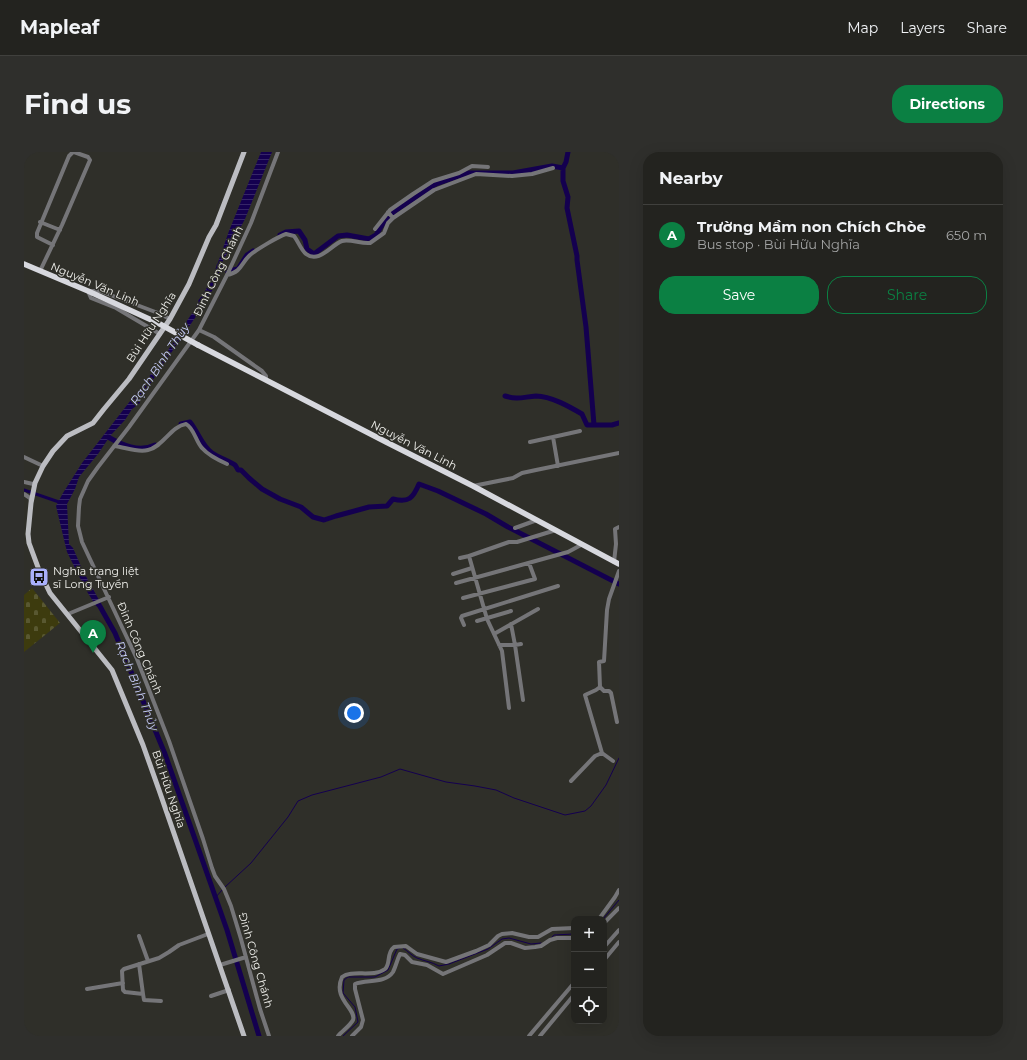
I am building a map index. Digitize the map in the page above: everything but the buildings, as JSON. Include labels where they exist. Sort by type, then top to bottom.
[{"type":"highway","name":"Nguyễn Văn Linh","points":[[24,264],[158,323],[473,486],[617,563]]},
{"type":"main road","name":"Bùi Hữu Nghĩa","points":[[244,152],[216,225],[209,237],[189,284],[170,319],[129,379],[93,423],[68,436],[53,452],[43,466],[35,484],[28,534],[30,543],[50,593],[112,670],[143,746],[244,1036]]},
{"type":"street","points":[[40,271],[53,245],[60,230],[90,160],[88,157],[74,152],[69,156],[37,232],[37,237],[53,245]]},
{"type":"street","name":"Đinh Công Chánh","points":[[269,1036],[258,1004],[234,916],[224,888],[215,876],[212,868],[174,754],[137,659],[90,559],[78,526],[80,499],[88,481],[199,330],[251,222],[278,152]]},
{"type":"street","points":[[376,229],[388,213],[433,181],[459,173],[472,166],[488,167]]},
{"type":"street","points":[[228,272],[235,272],[252,253],[283,235],[289,234],[294,236],[307,254],[318,256],[344,241],[370,244],[384,233],[388,223],[393,217],[434,190],[476,174],[512,176],[532,174],[553,168]]},
{"type":"street","points":[[388,213],[393,217]]},
{"type":"street","points":[[40,222],[60,230]]},
{"type":"street","points":[[160,334],[116,308],[91,298],[88,291],[100,291],[170,319]]},
{"type":"street","points":[[199,330],[214,337],[262,371],[266,376],[266,380]]},
{"type":"street","points":[[114,445],[140,451],[150,450],[185,424],[189,426],[203,450],[227,464]]},
{"type":"street","points":[[530,442],[580,431]]},
{"type":"street","points":[[553,437],[558,466]]},
{"type":"street","points":[[473,486],[513,478],[522,473],[619,454]]},
{"type":"street","points":[[24,457],[43,466]]},
{"type":"street","points":[[24,482],[35,484]]},
{"type":"street","points":[[24,494],[32,500]]},
{"type":"street","points":[[515,528],[537,520]]},
{"type":"street","points":[[617,563],[615,529],[619,528]]},
{"type":"street","points":[[460,558],[509,542],[517,542],[556,530]]},
{"type":"street","points":[[456,583],[568,552],[581,544]]},
{"type":"street","points":[[469,556],[487,618],[502,653],[509,708]]},
{"type":"street","points":[[463,598],[534,579],[529,562]]},
{"type":"street","points":[[454,574],[472,568]]},
{"type":"street","points":[[617,722],[617,705],[612,693],[604,691],[600,687],[599,662],[604,661],[607,610],[619,571]]},
{"type":"street","points":[[464,625],[461,616],[558,586]]},
{"type":"street","points":[[68,614],[108,597]]},
{"type":"street","points":[[494,634],[538,609]]},
{"type":"street","points":[[477,621],[511,612]]},
{"type":"street","points":[[511,624],[523,700]]},
{"type":"street","points":[[499,645],[522,644]]},
{"type":"street","points":[[600,687],[585,695],[585,698],[602,753],[613,761]]},
{"type":"street","points":[[571,781],[595,756],[602,753]]},
{"type":"street","points":[[601,916],[619,890]]},
{"type":"street","points":[[607,920],[619,908]]},
{"type":"street","points":[[338,1036],[352,1022],[353,1018],[350,1009],[341,996],[340,984],[342,977],[349,974],[364,974],[384,969],[387,966],[390,951],[394,947],[406,946],[417,954],[446,962],[476,951],[489,944],[502,934],[512,933],[529,937],[538,937],[552,929],[571,928]]},
{"type":"street","points":[[607,944],[619,930]]},
{"type":"street","points":[[143,994],[124,991],[122,970],[159,958],[179,945],[208,934]]},
{"type":"street","points":[[139,936],[148,961]]},
{"type":"street","points":[[352,1036],[361,1027],[363,1022],[355,989],[356,984],[379,980],[390,975],[394,970],[400,954],[405,954],[412,962],[427,965],[443,974],[491,953],[505,943],[511,943],[525,948],[541,946],[550,940],[557,938],[571,938]]},
{"type":"street","points":[[607,956],[619,942]]},
{"type":"street","points":[[220,965],[246,957]]},
{"type":"street","points":[[139,964],[144,1000],[160,1001]]},
{"type":"street","points":[[86,989],[123,983]]},
{"type":"street","points":[[529,1036],[571,987]]},
{"type":"street","points":[[211,996],[229,990]]},
{"type":"street","points":[[540,1036],[571,1000]]},
{"type":"green space","points":[[32,588],[60,623],[24,652],[24,595]]},
{"type":"water","name":"Rạch Bình Thủy","points":[[261,152],[272,152],[245,219],[206,293],[199,312],[156,375],[139,404],[132,409],[125,420],[110,436],[98,454],[79,477],[75,489],[67,504],[69,544],[73,548],[83,571],[104,609],[96,606],[86,590],[67,552],[56,506],[82,463],[162,360],[193,312],[213,277],[229,231]]},
{"type":"waterway","points":[[280,235],[286,232],[299,231],[305,240],[307,249],[314,254],[338,236],[347,235],[369,239],[376,235],[384,222],[395,211],[436,184],[468,173],[513,173],[552,166],[563,168],[568,152]]},
{"type":"waterway","points":[[563,168],[563,181],[568,197],[567,208],[577,256],[586,327],[594,425],[612,425],[619,423]]},
{"type":"waterway","points":[[219,266],[228,271],[238,269],[247,255],[253,251]]},
{"type":"waterway","name":"Rạch Bình Thủy","points":[[201,301],[211,288],[218,269]]},
{"type":"waterway","points":[[505,396],[517,398],[542,396],[572,408],[582,414],[587,425],[594,425]]},
{"type":"waterway","points":[[181,424],[190,422],[205,447],[212,453],[235,465],[238,470],[241,470],[262,489],[280,499],[301,507],[313,517],[324,520],[369,507],[387,506],[393,499],[407,500],[415,493],[419,484],[438,491],[486,514],[508,527],[619,584]]},
{"type":"waterway","points":[[108,437],[131,447],[143,448],[155,445]]},
{"type":"waterway","points":[[24,490],[59,502]]},
{"type":"waterway","name":"Rạch Bình Thủy","points":[[98,603],[115,633],[165,754],[227,930],[259,1036]]},
{"type":"waterway","points":[[225,887],[251,863],[288,817],[298,801],[312,795],[381,777],[400,769],[446,782],[496,790],[514,798],[565,815],[585,811],[591,806],[606,785],[619,758]]},
{"type":"waterway","points":[[215,898],[223,889]]},
{"type":"waterway","points":[[606,916],[619,900]]},
{"type":"waterway","points":[[551,938],[554,935],[571,934]]},
{"type":"waterway","points":[[403,948],[415,957],[439,966],[449,964],[488,949],[502,939],[509,938],[531,944],[541,943]]},
{"type":"waterway","points":[[343,1036],[358,1022],[355,1007],[343,993],[344,980],[348,977],[375,977],[388,970],[397,949],[400,948]]},
{"type":"place","name":"Nghĩa trang liệt sĩ Long Tuyền","points":[[39,577]]},
{"type":"place","name":"Trường Mầm non Chích Chòe","points":[[93,653]]}]
